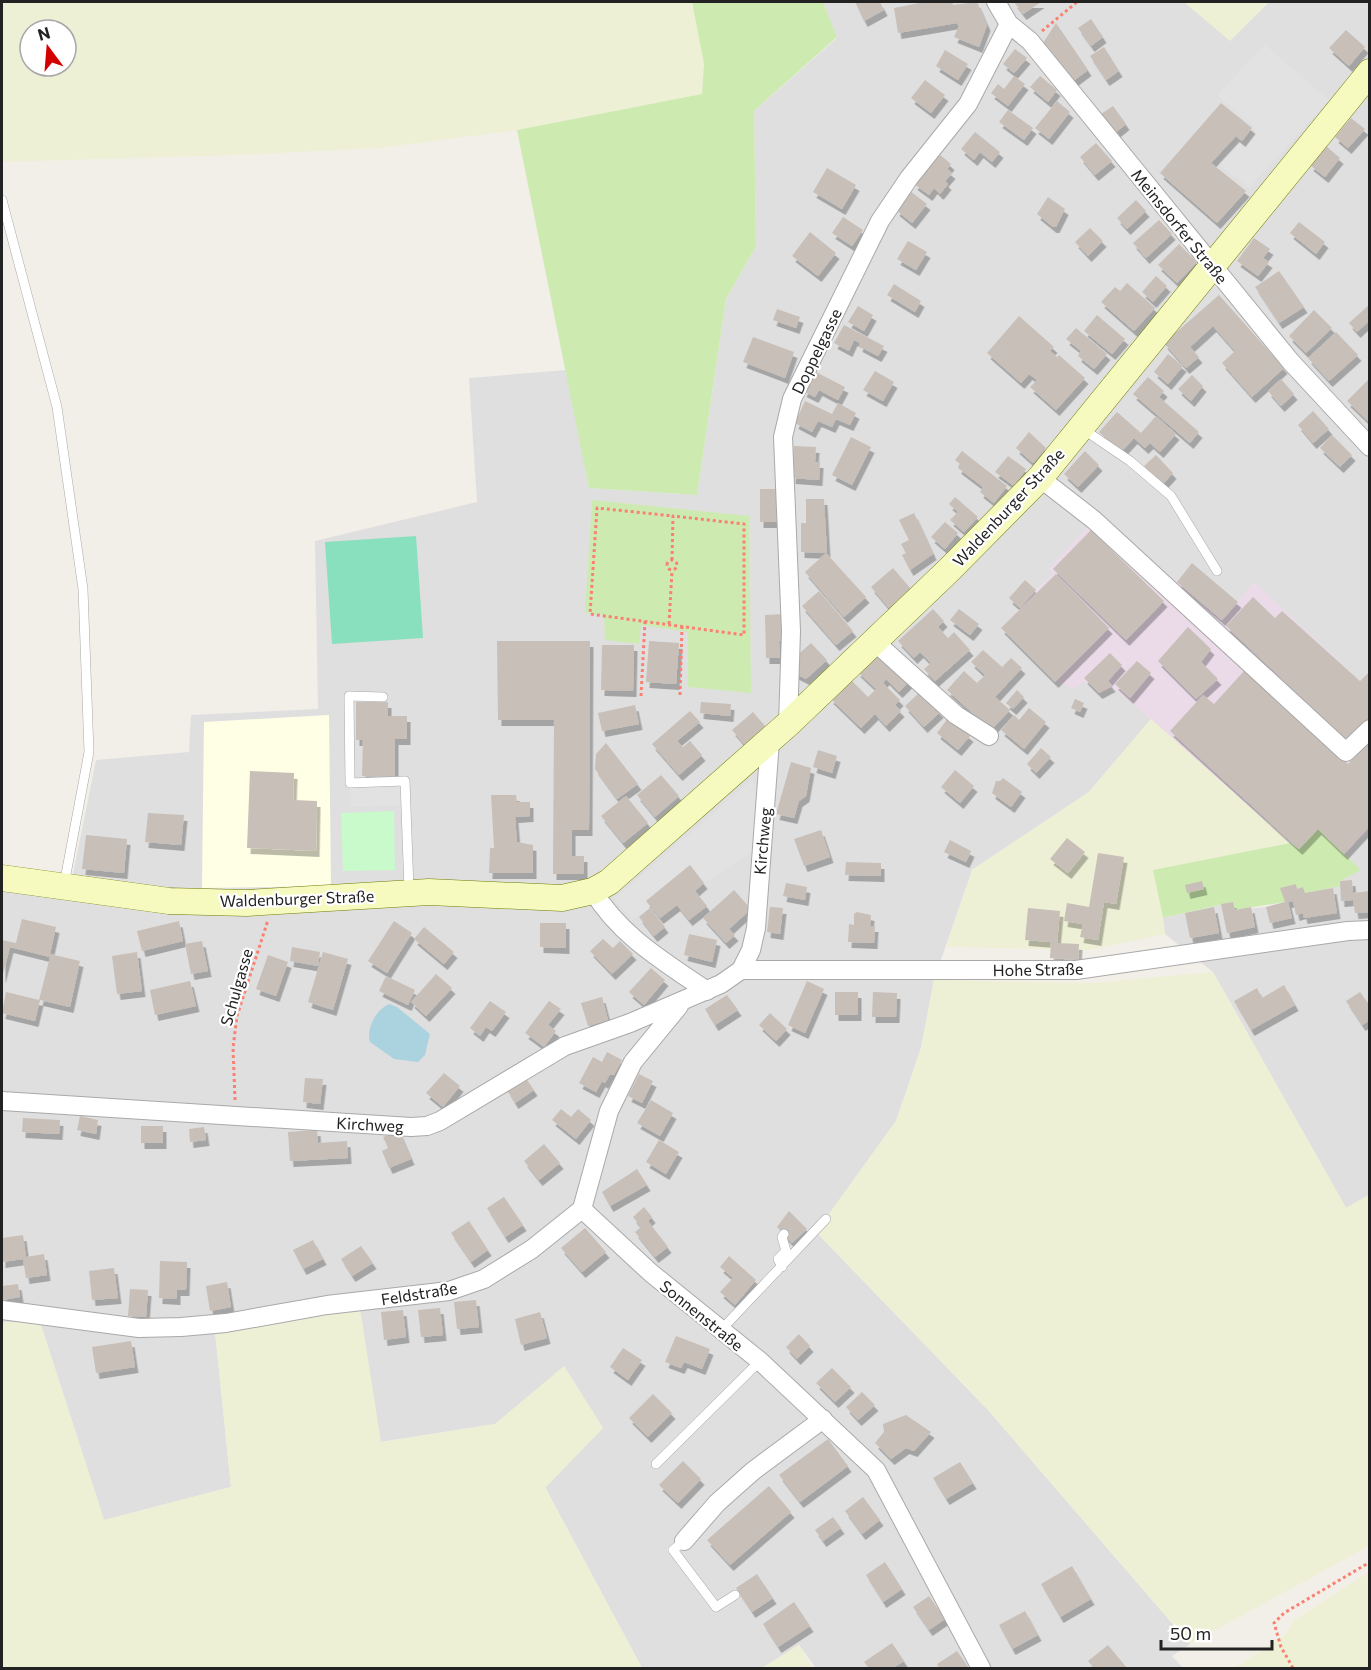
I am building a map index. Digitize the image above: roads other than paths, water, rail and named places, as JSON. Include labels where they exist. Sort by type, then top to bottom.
[{"type":"main road","name":"Waldenburger Straße","points":[[2,878],[169,901],[274,901],[409,892],[562,898],[593,891],[609,882],[779,733],[876,642],[1040,478],[1211,264],[1370,72]]},
{"type":"street","name":"Meinsdorfer Straße","points":[[996,2],[1009,24],[1030,41],[1291,362],[1370,447]]},
{"type":"street","name":"Doppelgasse","points":[[779,733],[791,631],[783,437],[792,399],[880,221],[909,178],[968,104],[1009,24]]},
{"type":"street","points":[[1040,478],[1094,520],[1346,752],[1370,729]]},
{"type":"street","points":[[876,642],[956,715],[989,736]]},
{"type":"street","name":"Kirchweg","points":[[2,1101],[236,1117],[427,1126],[459,1111],[565,1046],[684,1001],[707,991],[741,970],[751,950],[756,928],[779,733]]},
{"type":"street","points":[[593,891],[606,913],[644,948],[707,991]]},
{"type":"street","name":"Hohe Straße","points":[[741,970],[1076,970],[1348,931],[1370,930]]},
{"type":"street","points":[[582,1209],[609,1111],[633,1062],[684,1001]]},
{"type":"street","name":"Feldstraße","points":[[2,1310],[139,1328],[181,1328],[327,1305],[449,1291],[493,1273],[532,1249],[582,1209]]},
{"type":"street","name":"Sonnenstraße","points":[[582,1209],[651,1273],[760,1361],[876,1470],[889,1490],[981,1668]]},
{"type":"street","points":[[684,1541],[717,1503],[746,1477],[824,1419]]},
{"type":"lane","points":[[2,200],[57,407],[83,589],[89,752],[64,886]]},
{"type":"lane","points":[[1081,428],[1130,461],[1171,496],[1217,571]]},
{"type":"lane","points":[[383,697],[349,696],[350,783],[405,781],[409,892]]},
{"type":"lane","points":[[721,1330],[826,1219]]},
{"type":"lane","points":[[782,1267],[778,1260],[786,1251],[782,1237],[784,1234]]},
{"type":"lane","points":[[656,1464],[760,1361]]},
{"type":"lane","points":[[684,1541],[673,1550],[716,1607],[735,1595]]},
{"type":"water","points":[[389,1004],[397,1007],[430,1034],[425,1055],[418,1062],[394,1059],[370,1042],[369,1031],[373,1020]]}]
